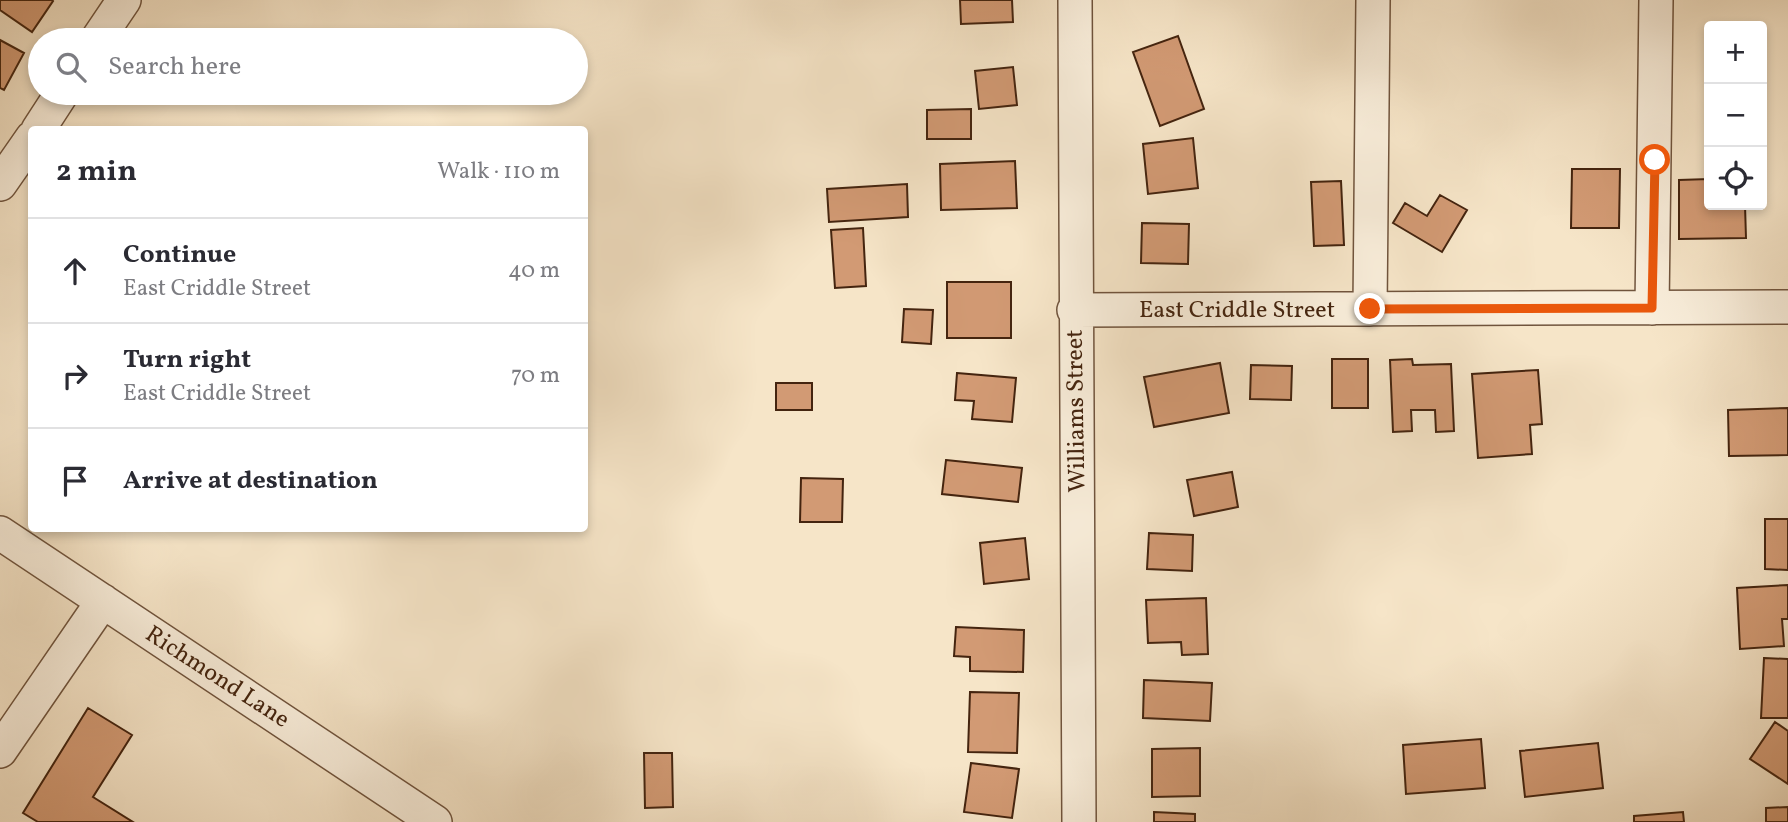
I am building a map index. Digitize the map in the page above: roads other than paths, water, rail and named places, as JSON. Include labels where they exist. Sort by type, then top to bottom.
[{"type":"street","points":[[105,28],[124,0]]},
{"type":"street","name":"Williams Street","points":[[1074,0],[1079,822]]},
{"type":"street","points":[[1370,309],[1373,0]]},
{"type":"street","points":[[1652,308],[1656,0]]},
{"type":"street","points":[[41,126],[54,105]]},
{"type":"street","name":"East Criddle Street","points":[[1074,310],[1788,307]]},
{"type":"street","name":"Richmond Lane","points":[[0,533],[435,822]]},
{"type":"street","points":[[0,751],[103,601]]}]
